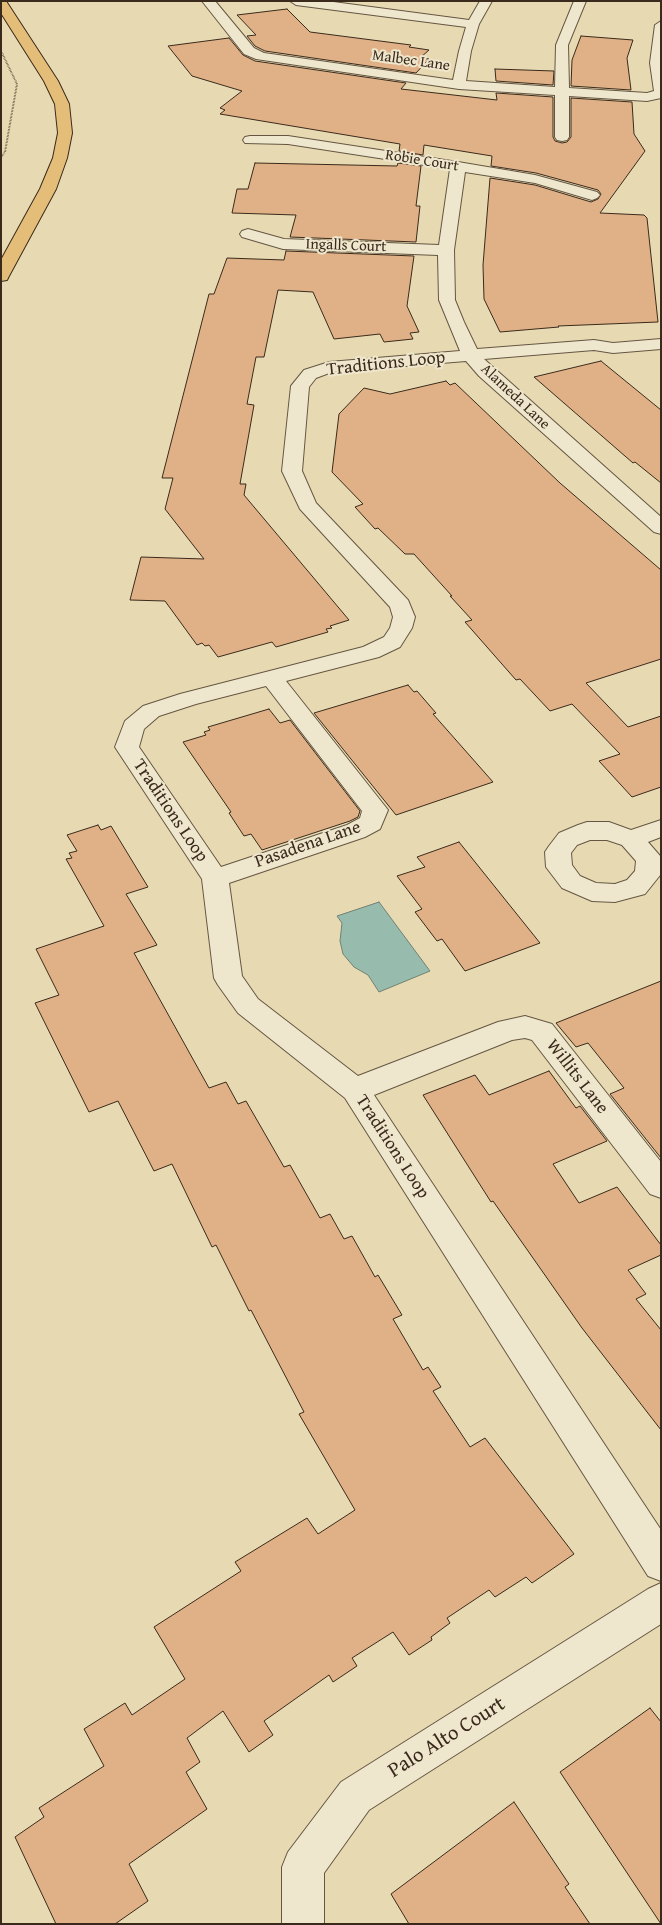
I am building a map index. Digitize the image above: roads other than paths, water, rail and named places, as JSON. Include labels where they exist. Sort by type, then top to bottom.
[{"type":"main road","points":[[1,3],[51,81],[62,104],[65,133],[60,158],[48,189],[1,276]]},
{"type":"street","name":"Malbec Lane","points":[[208,1],[249,51],[256,54],[459,85],[647,97],[661,93]]},
{"type":"street","points":[[296,1],[473,24]]},
{"type":"street","points":[[459,85],[465,51],[473,24],[486,1]]},
{"type":"street","points":[[562,137],[562,44],[580,1]]},
{"type":"street","points":[[661,25],[657,63],[661,93]]},
{"type":"street","name":"Robie Court","points":[[250,140],[288,140],[458,166],[535,179],[592,195]]},
{"type":"street","name":"Alameda Lane","points":[[458,166],[446,250],[447,300],[471,356],[485,372],[661,528]]},
{"type":"street","name":"Ingalls Court","points":[[248,234],[283,244],[446,250]]},
{"type":"street","name":"Traditions Loop","points":[[594,345],[607,340],[661,335]]},
{"type":"street","name":"Traditions Loop","points":[[661,344],[613,348],[594,345],[329,367],[310,374],[300,386],[292,471],[307,506],[400,605],[404,617],[401,628],[392,642],[372,652],[271,677],[152,711],[133,726],[127,747],[214,878],[228,978],[248,1006],[355,1090],[661,1562]]},
{"type":"street","name":"Pasadena Lane","points":[[214,878],[356,831],[371,822],[375,810],[271,677]]},
{"type":"street","points":[[631,838],[661,828]]},
{"type":"street","points":[[586,831],[609,831],[631,838],[655,856],[648,874],[636,887],[615,894],[592,892],[571,882],[559,868],[558,852],[568,839],[586,831]]},
{"type":"street","name":"Willits Lane","points":[[355,1090],[508,1030],[525,1027],[542,1032],[661,1185]]},
{"type":"street","name":"Palo Alto Court","points":[[304,1924],[303,1867],[355,1796],[661,1602]]}]
